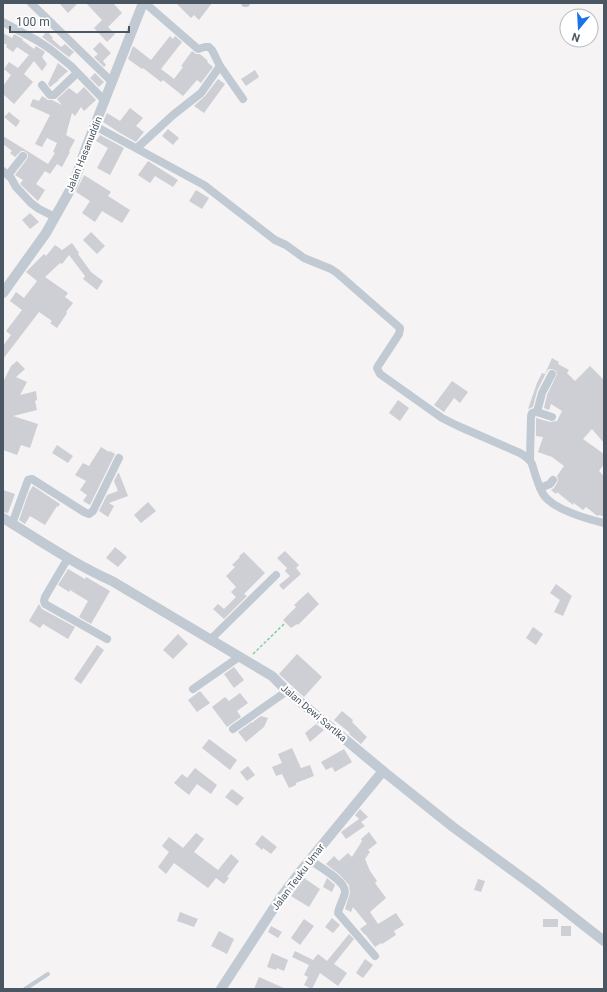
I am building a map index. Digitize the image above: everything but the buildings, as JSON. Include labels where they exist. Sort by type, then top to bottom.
[{"type":"street","points":[[31,3],[112,82]]},
{"type":"street","points":[[144,3],[198,49],[209,47],[220,66],[243,98]]},
{"type":"street","name":"Jalan Hasanuddin","points":[[3,293],[46,233],[73,185],[144,3]]},
{"type":"street","points":[[4,23],[44,44],[71,66],[105,101]]},
{"type":"street","points":[[137,148],[173,115],[201,93],[220,66]]},
{"type":"street","points":[[42,85],[50,95],[54,95],[77,73]]},
{"type":"street","points":[[95,126],[204,185],[275,240],[286,245],[300,256],[337,273],[400,328],[399,334],[377,368],[380,374],[442,418],[520,453],[530,460]]},
{"type":"street","points":[[23,156],[5,173],[12,178],[16,187],[31,203],[55,217]]},
{"type":"street","points":[[537,412],[542,393],[552,374]]},
{"type":"street","points":[[552,417],[537,412],[532,413],[531,416],[530,460],[543,495],[559,507],[572,513],[604,523]]},
{"type":"street","points":[[12,524],[28,480],[32,479],[89,514],[93,511],[119,458]]},
{"type":"street","points":[[540,488],[550,484],[553,480]]},
{"type":"street","name":"Jalan Dewi Sartika","points":[[3,518],[93,573],[112,581],[272,676],[287,691],[453,827],[535,887],[604,941]]},
{"type":"street","points":[[68,558],[44,601],[46,604],[107,639]]},
{"type":"street","points":[[210,640],[276,575]]},
{"type":"street","points":[[193,688],[243,659]]},
{"type":"street","points":[[233,730],[287,691]]},
{"type":"street","name":"Jalan Teuku Umar","points":[[222,989],[281,897],[382,770]]},
{"type":"street","points":[[310,860],[339,880],[343,885],[345,894],[338,909],[338,913],[375,956]]},
{"type":"lane","points":[[25,989],[48,974]]},
{"type":"path","points":[[243,659],[284,624]]}]
